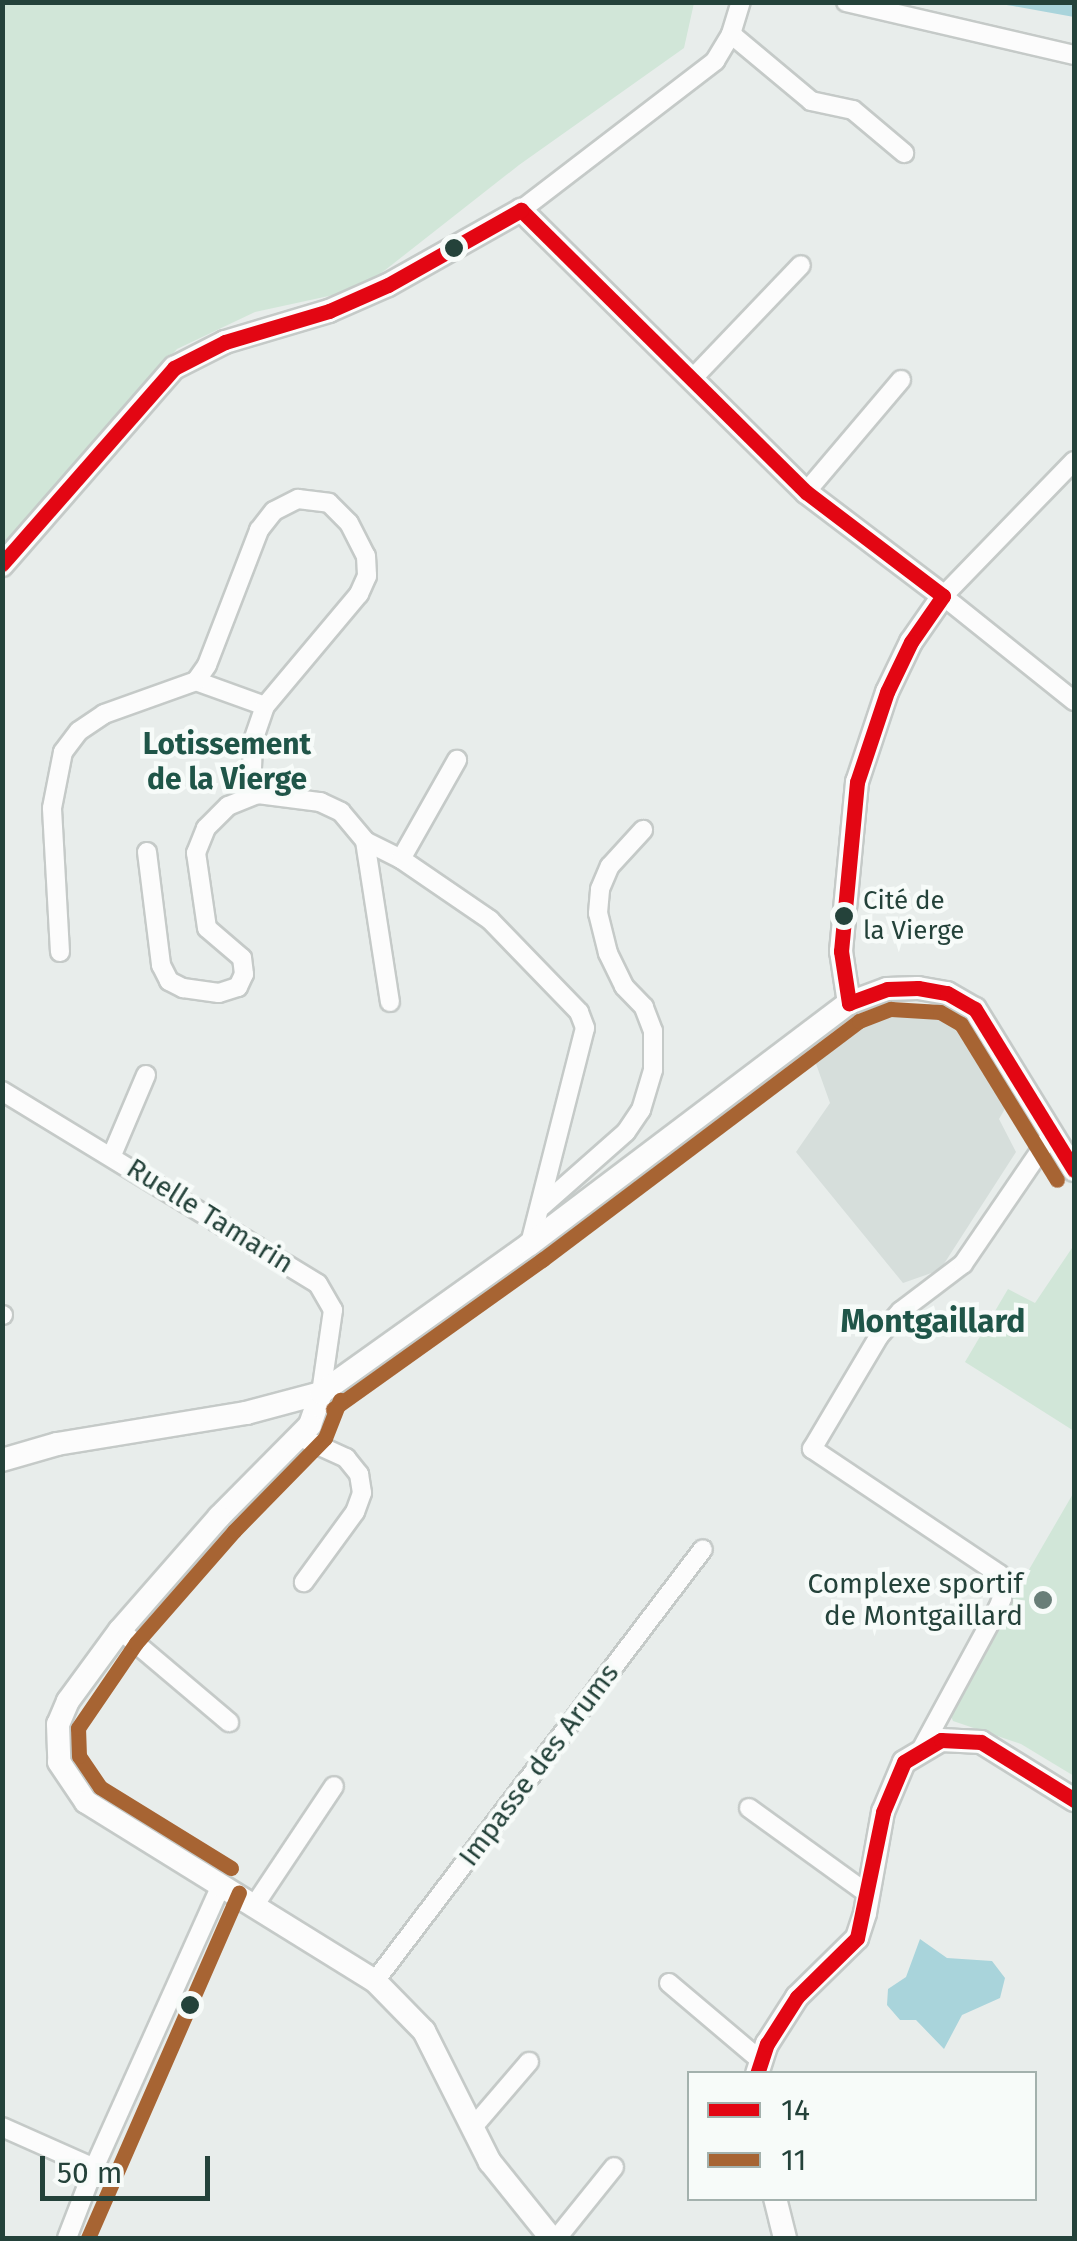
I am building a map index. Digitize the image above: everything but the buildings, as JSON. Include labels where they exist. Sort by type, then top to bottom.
[{"type":"street","points":[[2,565],[174,368],[225,342],[329,311],[388,285],[521,210],[692,82],[714,61],[731,34],[741,2]]},
{"type":"street","points":[[846,2],[1074,54]]},
{"type":"street","points":[[731,34],[811,101],[853,110],[904,153]]},
{"type":"street","points":[[521,210],[806,492],[1074,701]]},
{"type":"street","points":[[693,378],[801,265]]},
{"type":"street","points":[[806,492],[901,380]]},
{"type":"street","points":[[849,1003],[841,951],[856,782],[887,692],[911,642],[943,596],[1074,461]]},
{"type":"street","points":[[60,952],[52,808],[63,752],[79,731],[104,714],[196,681],[207,665],[259,530],[274,510],[298,499],[329,502],[349,523],[366,556],[367,576],[359,594],[264,706],[253,740],[252,772],[258,794]]},
{"type":"street","points":[[196,681],[264,706]]},
{"type":"street","points":[[401,859],[457,760]]},
{"type":"street","points":[[147,852],[160,964],[169,981],[183,988],[219,993],[238,987],[242,958],[207,928],[196,853],[206,828],[228,806],[258,794],[320,802],[341,812],[366,841],[401,859],[490,920],[579,1012],[586,1028],[530,1244]]},
{"type":"street","points":[[540,1207],[626,1132],[641,1110],[652,1070],[653,1031],[644,1008],[624,986],[608,953],[598,913],[600,889],[610,866],[644,830]]},
{"type":"street","points":[[366,841],[390,1002]]},
{"type":"street","points":[[2,1460],[57,1444],[230,1416],[321,1394],[530,1244],[849,1003],[886,989],[918,988],[947,993],[975,1009],[1074,1170]]},
{"type":"street","points":[[112,1155],[146,1075]]},
{"type":"street","name":"Ruelle Tamarin","points":[[2,1091],[112,1155],[325,1290],[334,1310],[321,1394]]},
{"type":"street","points":[[922,1748],[998,1608],[1002,1598],[999,1574],[812,1449],[879,1336],[901,1311],[963,1264],[1051,1135]]},
{"type":"street","points":[[321,1394],[317,1412],[300,1437],[219,1517],[120,1630],[68,1701],[58,1724],[58,1762],[86,1802],[376,1980],[424,2031],[504,2183],[554,2238],[614,2167]]},
{"type":"street","points":[[300,1437],[346,1458],[359,1474],[362,1493],[355,1512],[304,1582]]},
{"type":"street","name":"Impasse des Arums","points":[[376,1980],[703,1549]]},
{"type":"street","points":[[120,1630],[229,1722]]},
{"type":"street","points":[[669,1983],[759,2067],[796,1998],[852,1946],[869,1896],[891,1786],[904,1762],[941,1740],[981,1742],[1074,1800]]},
{"type":"street","points":[[254,1906],[334,1786]]},
{"type":"street","points":[[749,1808],[869,1896]]},
{"type":"street","points":[[67,2238],[94,2168],[222,1885]]},
{"type":"street","points":[[473,2126],[529,2062]]},
{"type":"street","points":[[2,2127],[94,2168]]},
{"type":"street","points":[[777,2201],[785,2238]]},
{"type":"shaded area","points":[[929,1004],[957,1015],[1010,1100],[999,1119],[1016,1152],[940,1270],[903,1283],[796,1152],[830,1103],[815,1061],[895,1005]]},
{"type":"green space","points":[[3,3],[694,3],[684,48],[519,165],[361,289],[255,312],[177,349],[3,548]]},
{"type":"green space","points":[[1074,1245],[1074,1431],[965,1362],[1008,1289],[1035,1303]]},
{"type":"green space","name":"Complexe sportif de Montgaillard","points":[[1074,1492],[1074,1776],[1021,1744],[953,1721],[948,1709]]},
{"type":"water","points":[[993,3],[1074,3],[1074,17],[1013,6]]},
{"type":"water","points":[[920,1939],[947,1958],[992,1961],[1005,1978],[1000,1998],[962,2015],[944,2049],[916,2020],[900,2020],[887,2005],[888,1989],[906,1977]]},
{"type":"transit line","name":"14","points":[[521,210],[806,492],[943,596],[911,642],[887,692],[857,782],[841,951],[849,1003]]},
{"type":"transit line","name":"14","points":[[2,564],[174,368],[225,342],[329,311],[388,285],[521,210]]},
{"type":"transit line","name":"14","points":[[849,1003],[887,989],[918,988],[947,993],[975,1009],[1074,1170]]},
{"type":"transit line","name":"11","points":[[333,1409],[542,1260],[859,1021],[891,1009],[940,1012],[961,1024],[1057,1180]]},
{"type":"transit line","name":"11","points":[[231,1868],[100,1787],[79,1756],[78,1728],[136,1643],[234,1531],[325,1438],[340,1400]]},
{"type":"transit line","name":"14","points":[[758,2071],[767,2044],[797,1997],[857,1938],[883,1812],[904,1762],[941,1740],[981,1742],[1074,1800]]},
{"type":"transit line","name":"11","points":[[88,2238],[239,1893]]},
{"type":"place","name":"Cité de la Vierge","points":[[844,916]]},
{"type":"place","name":"Complexe sportif de Montgaillard","points":[[1043,1600]]},
{"type":"district","name":"Lotissement de la Vierge","points":[[227,761]]},
{"type":"district","name":"Montgaillard","points":[[933,1321]]}]
